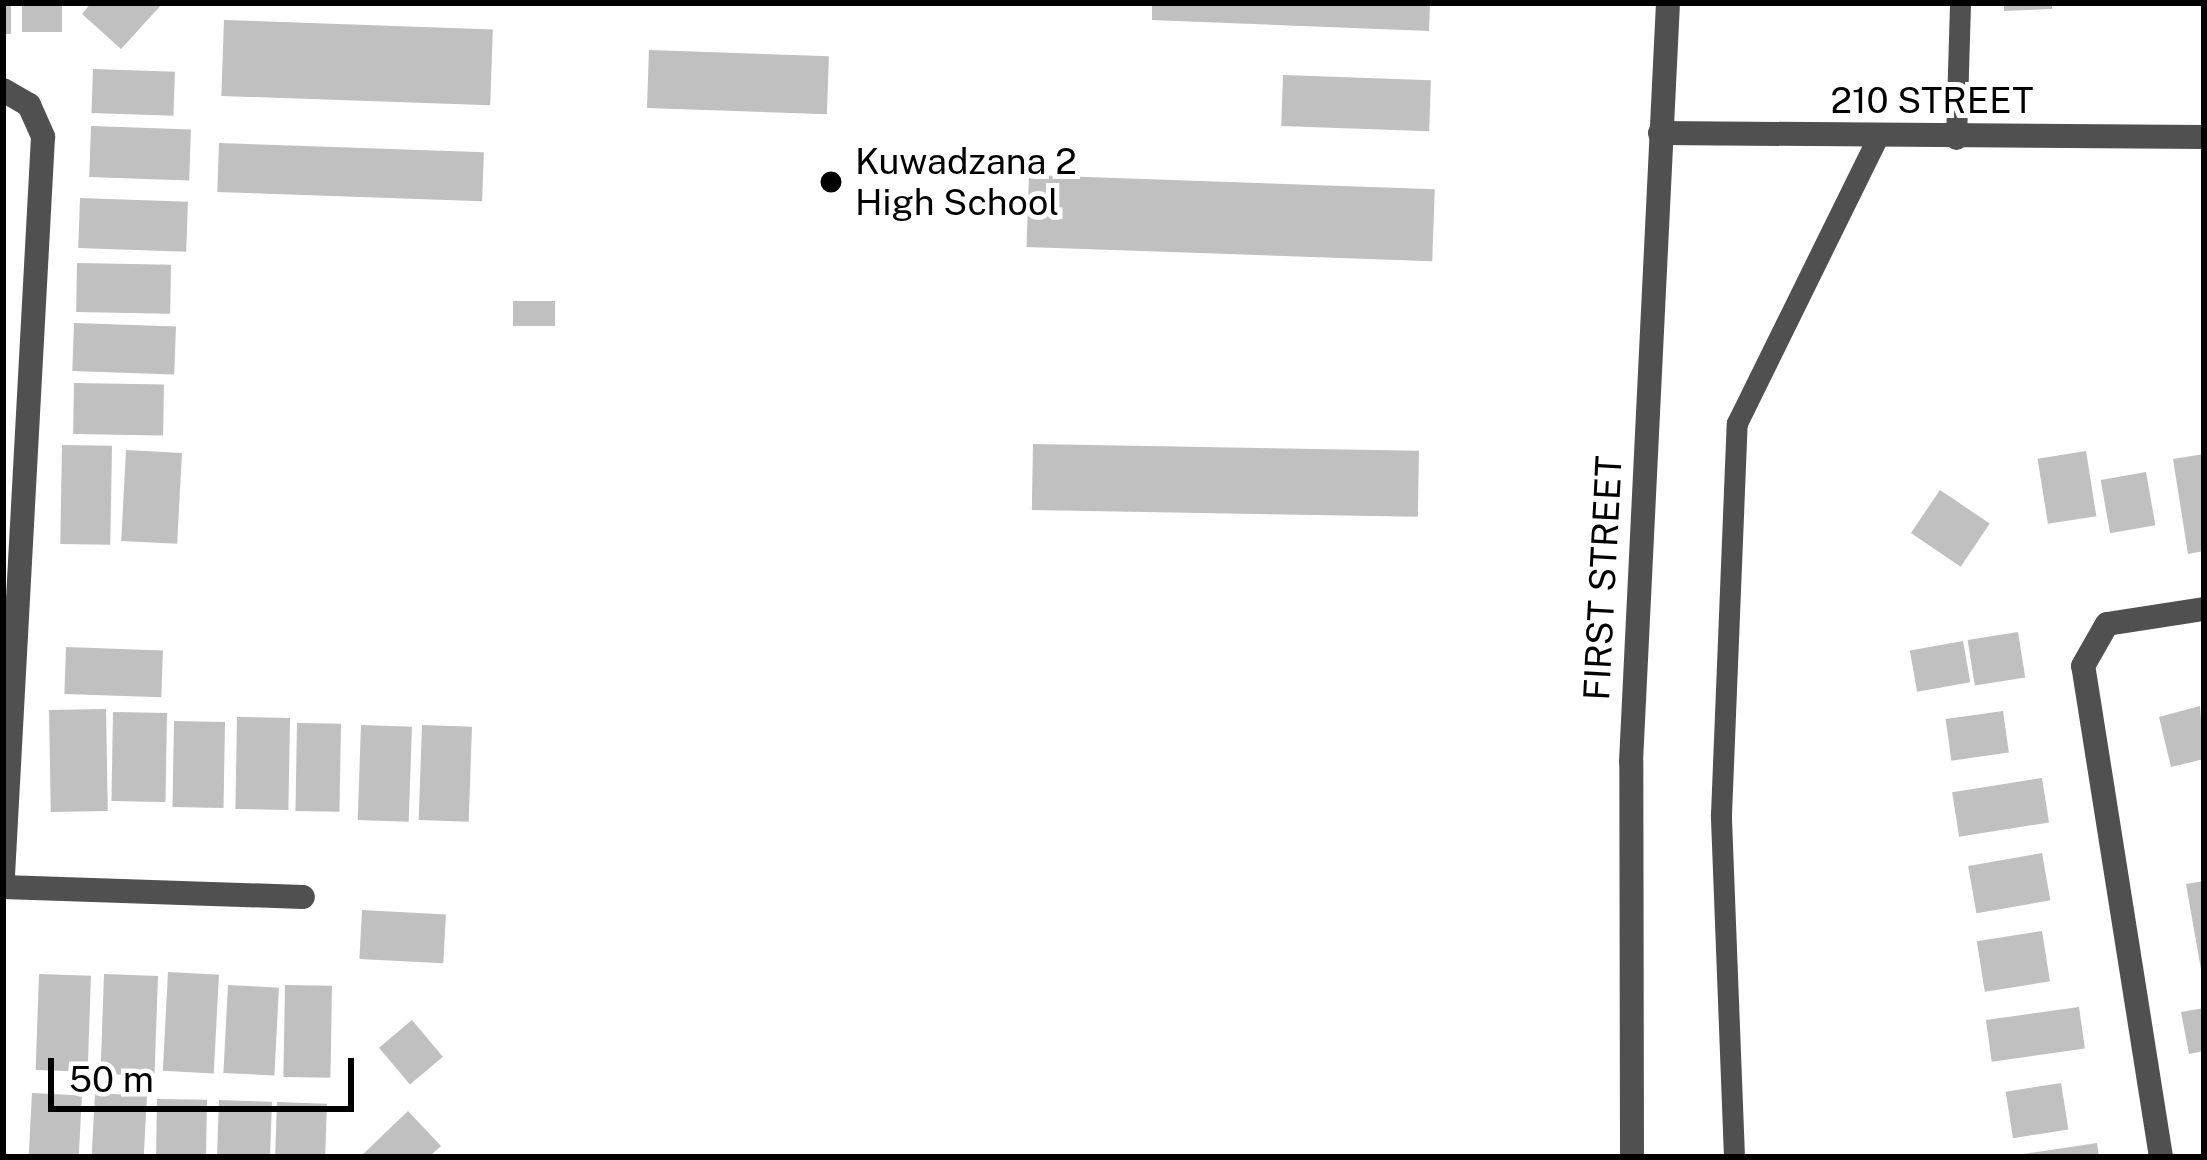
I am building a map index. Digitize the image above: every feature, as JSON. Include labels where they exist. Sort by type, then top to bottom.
[{"type":"street","name":"FIRST STREET","points":[[1632,1157],[1631,762],[1668,3]]},
{"type":"street","points":[[3,90],[29,105],[43,136],[3,875]]},
{"type":"street","name":"210 STREET","points":[[1660,133],[1956,139],[2204,137]]},
{"type":"street","points":[[2161,1157],[2083,666],[2107,624],[2204,609]]},
{"type":"street","points":[[3,887],[303,897]]},
{"type":"lane","points":[[1956,139],[1960,3]]},
{"type":"lane","points":[[1734,1157],[1721,814],[1737,423],[1878,137]]},
{"type":"building","points":[[3,3],[11,3],[11,34],[3,34]]},
{"type":"building","points":[[22,3],[62,3],[62,32],[22,32]]},
{"type":"building","points":[[91,3],[163,3],[121,49],[82,14]]},
{"type":"building","points":[[1152,3],[1430,3],[1429,31],[1152,20]]},
{"type":"building","points":[[2004,3],[2052,3],[2052,9],[2004,11]]},
{"type":"building","points":[[224,20],[493,29],[490,105],[221,96]]},
{"type":"building","points":[[649,50],[829,56],[827,114],[647,108]]},
{"type":"building","points":[[93,69],[175,72],[173,116],[91,113]]},
{"type":"building","points":[[1283,75],[1431,80],[1429,131],[1281,126]]},
{"type":"building","points":[[91,126],[191,129],[189,180],[89,177]]},
{"type":"building","points":[[219,143],[484,152],[482,201],[217,192]]},
{"type":"building","points":[[1029,175],[1435,189],[1432,261],[1026,247]]},
{"type":"building","points":[[80,198],[188,202],[186,252],[78,248]]},
{"type":"building","points":[[77,263],[171,265],[170,314],[76,312]]},
{"type":"building","points":[[513,301],[555,301],[555,326],[513,326]]},
{"type":"building","points":[[74,323],[176,327],[174,375],[72,371]]},
{"type":"building","points":[[74,383],[164,385],[163,436],[73,434]]},
{"type":"building","points":[[1033,444],[1419,451],[1418,517],[1032,510]]},
{"type":"building","points":[[62,445],[112,446],[110,545],[60,544]]},
{"type":"building","points":[[126,450],[182,453],[177,544],[121,541]]},
{"type":"building","points":[[2086,451],[2096,516],[2048,524],[2038,459]]},
{"type":"building","points":[[2204,454],[2204,551],[2188,554],[2173,459]]},
{"type":"building","points":[[2146,472],[2155,525],[2110,533],[2101,480]]},
{"type":"building","points":[[1940,490],[1990,524],[1961,567],[1911,533]]},
{"type":"building","points":[[2018,632],[2025,677],[1975,685],[1968,640]]},
{"type":"building","points":[[1963,641],[1970,682],[1917,692],[1910,650]]},
{"type":"building","points":[[66,647],[163,650],[161,697],[64,694]]},
{"type":"building","points":[[2200,706],[2204,759],[2171,767],[2159,717]]},
{"type":"building","points":[[106,709],[108,811],[51,812],[49,710]]},
{"type":"building","points":[[2003,711],[2009,753],[1951,761],[1946,719]]},
{"type":"building","points":[[113,712],[167,713],[165,802],[111,801]]},
{"type":"building","points":[[237,717],[290,718],[288,810],[235,809]]},
{"type":"building","points":[[174,721],[225,722],[223,808],[172,807]]},
{"type":"building","points":[[297,723],[341,724],[339,812],[295,811]]},
{"type":"building","points":[[361,725],[412,727],[409,822],[358,820]]},
{"type":"building","points":[[422,725],[472,727],[469,822],[419,820]]},
{"type":"building","points":[[2042,778],[2049,822],[1959,837],[1952,792]]},
{"type":"building","points":[[2042,853],[2050,900],[1976,913],[1968,866]]},
{"type":"building","points":[[2204,881],[2204,975],[2202,975],[2186,884]]},
{"type":"building","points":[[362,910],[446,914],[443,963],[359,959]]},
{"type":"building","points":[[2042,931],[2050,981],[1985,992],[1977,941]]},
{"type":"building","points":[[168,972],[219,975],[214,1074],[163,1071]]},
{"type":"building","points":[[39,974],[91,976],[88,1072],[36,1070]]},
{"type":"building","points":[[104,974],[158,976],[154,1076],[101,1074]]},
{"type":"building","points":[[228,985],[279,988],[274,1076],[223,1073]]},
{"type":"building","points":[[285,985],[332,986],[330,1078],[283,1077]]},
{"type":"building","points":[[2079,1007],[2085,1049],[1992,1062],[1986,1020]]},
{"type":"building","points":[[2204,1008],[2204,1051],[2189,1054],[2181,1012]]},
{"type":"building","points":[[412,1020],[443,1057],[410,1084],[379,1048]]},
{"type":"building","points":[[2061,1083],[2068,1129],[2013,1138],[2006,1092]]},
{"type":"building","points":[[32,1093],[82,1096],[79,1157],[29,1157]]},
{"type":"building","points":[[95,1093],[147,1096],[144,1157],[92,1157]]},
{"type":"building","points":[[157,1099],[207,1100],[206,1157],[156,1157]]},
{"type":"building","points":[[219,1100],[272,1102],[270,1157],[217,1157]]},
{"type":"building","points":[[277,1102],[327,1104],[325,1157],[275,1157]]},
{"type":"building","points":[[408,1111],[441,1146],[429,1157],[360,1157]]},
{"type":"building","points":[[2097,1143],[2099,1157],[2023,1154]]},
{"type":"place","name":"Kuwadzana 2 High School","points":[[831,182]]}]
